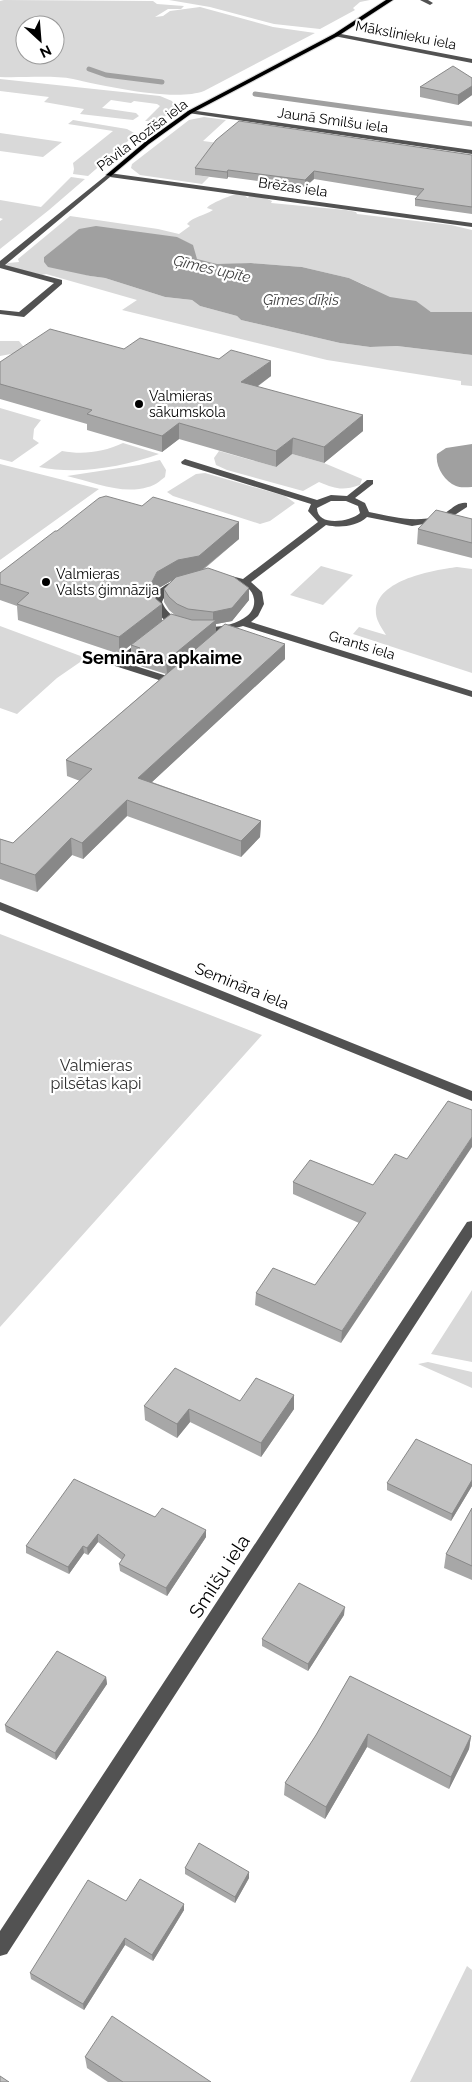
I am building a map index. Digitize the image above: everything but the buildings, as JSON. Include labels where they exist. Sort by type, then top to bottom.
[{"type":"main road","name":"Pāvila Rozīša iela","points":[[110,175],[152,139],[190,112],[336,35],[390,0]]},
{"type":"street","points":[[423,0],[430,3]]},
{"type":"street","name":"Mākslinieku iela","points":[[336,35],[472,61]]},
{"type":"street","name":"Jaunā Smilšu iela","points":[[190,112],[472,152]]},
{"type":"street","name":"Brēžas iela","points":[[110,175],[472,225]]},
{"type":"street","name":"Pāvila Rozīša iela","points":[[0,266],[110,175]]},
{"type":"street","points":[[0,266],[60,282],[21,315],[0,312]]},
{"type":"street","points":[[185,462],[317,503],[331,498],[349,499],[362,505],[365,514]]},
{"type":"street","points":[[349,499],[370,482]]},
{"type":"street","points":[[317,503],[312,511],[318,518],[325,521],[349,523],[357,521],[365,514]]},
{"type":"street","points":[[365,514],[412,523],[444,518],[464,505]]},
{"type":"street","points":[[244,583],[325,521]]},
{"type":"street","points":[[162,628],[160,614],[156,606],[157,598],[164,589],[175,582],[208,576],[225,577],[252,587],[258,597],[259,606],[254,615],[244,623],[230,628],[198,630],[182,627],[162,628],[116,663],[169,680]]},
{"type":"street","name":"Grants iela","points":[[244,623],[472,694]]},
{"type":"street","points":[[215,640],[230,628]]},
{"type":"street","points":[[157,690],[187,664]]},
{"type":"street","name":"Semināra iela","points":[[0,906],[472,1096]]},
{"type":"street","name":"Smilšu iela","points":[[0,1947],[472,1226]]},
{"type":"green space","points":[[4,0],[153,1],[157,4],[184,6],[181,9],[168,9],[155,17],[163,16],[170,11],[200,7],[273,27],[315,33],[204,91],[191,94],[176,95],[139,92],[65,78],[0,77],[0,1]]},
{"type":"green space","points":[[169,0],[370,0],[360,2],[353,8],[355,10],[320,29],[274,24],[210,7]]},
{"type":"green space","points":[[0,79],[160,96],[172,101],[175,106],[167,115],[149,121],[145,121],[160,106],[157,104],[111,100],[102,108],[136,113],[139,116],[133,120],[80,114],[84,109],[44,102],[49,97],[0,91]]},
{"type":"green space","points":[[204,117],[226,120],[203,141],[257,148],[196,175],[209,177],[202,184],[140,175],[131,168],[132,164],[189,120]]},
{"type":"green space","points":[[73,120],[127,129],[136,134],[88,176],[73,174],[73,163],[113,131],[68,124]]},
{"type":"green space","points":[[0,133],[62,142],[43,157],[0,151]]},
{"type":"green space","points":[[71,177],[85,179],[0,249],[0,221],[3,219],[0,218],[0,200],[41,207]]},
{"type":"green space","points":[[237,194],[248,198],[249,196],[263,197],[272,201],[271,203],[346,210],[356,212],[357,214],[451,225],[472,230],[472,312],[431,312],[419,304],[387,298],[349,278],[302,267],[251,263],[221,265],[63,242],[44,257],[44,262],[90,276],[105,278],[165,297],[192,300],[200,306],[237,316],[241,320],[340,343],[370,347],[397,346],[472,355],[472,386],[461,385],[461,381],[327,360],[122,310],[137,300],[46,274],[42,275],[5,266],[8,263],[19,262],[18,259],[70,216],[158,229],[179,234],[190,226],[187,224],[190,221],[213,210],[207,208],[209,206]]},
{"type":"green space","points":[[0,341],[19,341],[27,351],[0,356]]},
{"type":"green space","points":[[0,408],[41,420],[34,429],[33,439],[39,443],[12,462],[0,459]]},
{"type":"green space","points":[[123,443],[159,454],[130,463],[84,470],[39,467],[62,451],[93,452]]},
{"type":"green space","points":[[219,451],[276,467],[292,454],[324,463],[362,479],[360,485],[344,489],[319,482],[303,491],[227,470],[216,465],[214,458]]},
{"type":"green space","points":[[160,460],[166,470],[165,477],[152,486],[138,489],[118,489],[67,476],[139,465]]},
{"type":"green space","points":[[0,464],[99,489],[0,560]]},
{"type":"green space","points":[[205,473],[285,496],[295,503],[270,521],[260,524],[173,496],[167,492],[196,474]]},
{"type":"green space","points":[[321,566],[353,575],[323,605],[290,595]]},
{"type":"green space","points":[[457,567],[472,569],[472,673],[353,634],[359,627],[386,635],[376,614],[378,602],[384,593],[394,585],[420,574]]},
{"type":"green space","points":[[0,626],[86,658],[57,678],[17,714],[0,708]]},
{"type":"green space","name":"Valmieras pilsētas kapi","points":[[0,934],[262,1035],[0,1327]]},
{"type":"green space","points":[[472,1290],[472,1362],[431,1354]]},
{"type":"green space","points":[[428,1362],[472,1372],[472,1388],[418,1364]]},
{"type":"green space","points":[[467,1966],[472,1970],[472,2082],[410,2082]]},
{"type":"water","name":"Ģīmes dīķis","points":[[96,226],[177,237],[193,245],[197,259],[217,264],[251,263],[302,267],[349,278],[390,297],[416,301],[431,312],[472,312],[472,355],[397,346],[370,347],[340,343],[241,320],[237,316],[200,306],[192,300],[165,297],[105,278],[48,267],[44,262],[44,257],[79,229]]},
{"type":"water","points":[[472,444],[472,487],[458,487],[448,481],[441,473],[437,463],[437,454],[446,448]]},
{"type":"waterway","points":[[89,69],[106,75],[162,82]]},
{"type":"waterway","points":[[255,94],[472,124]]},
{"type":"place","name":"Valmieras sākumskola","points":[[139,404]]},
{"type":"place","name":"Valmieras Valsts ģimnāzija","points":[[46,582]]},
{"type":"district","name":"Semināra apkaime","points":[[162,657]]},
{"type":"water label","name":"Ģīmes upīte","points":[[212,269]]}]
